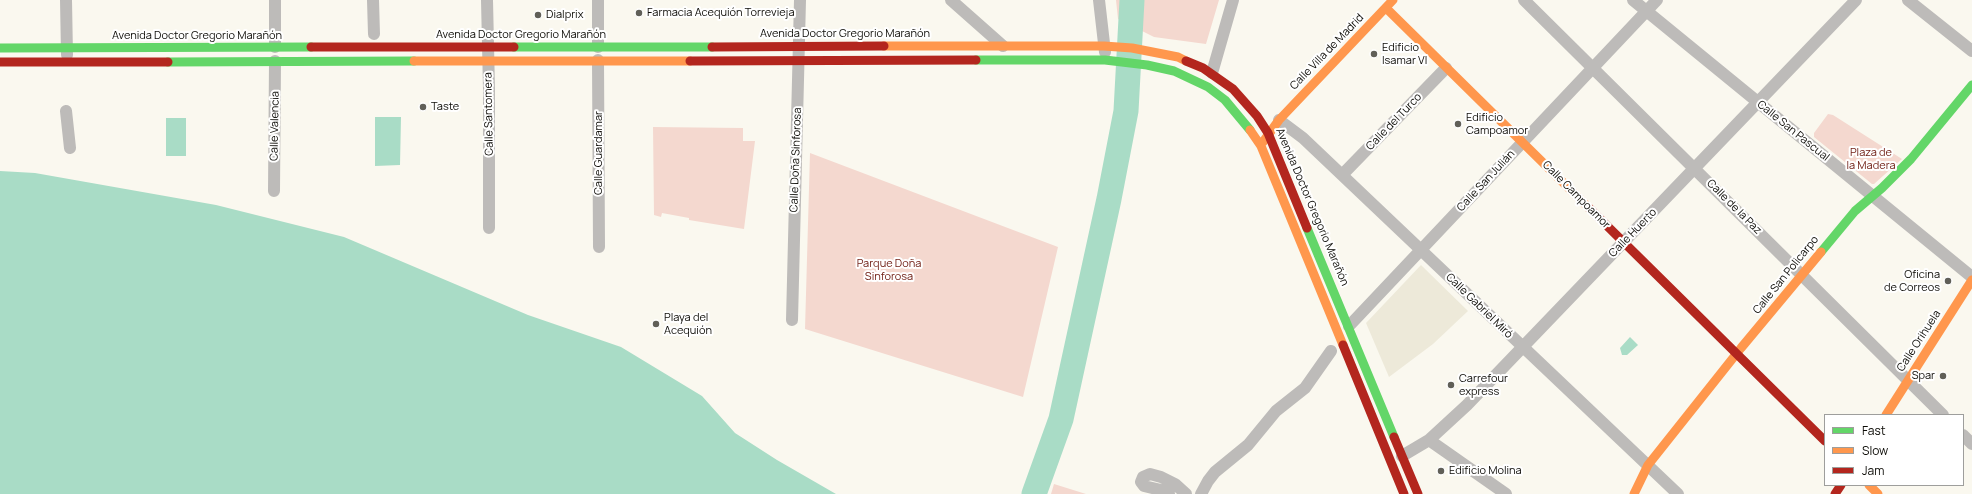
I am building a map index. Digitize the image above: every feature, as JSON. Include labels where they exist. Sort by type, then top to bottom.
[{"type":"street","points":[[66,0],[67,62]]},
{"type":"street","points":[[275,0],[275,48]]},
{"type":"street","points":[[373,0],[374,34]]},
{"type":"street","name":"Calle Santomera","points":[[487,0],[489,228]]},
{"type":"street","points":[[598,0],[598,47]]},
{"type":"street","name":"Calle Doña Sinforosa","points":[[792,320],[800,0]]},
{"type":"street","points":[[952,0],[1003,46]]},
{"type":"street","points":[[1099,0],[1109,46],[1108,63]]},
{"type":"street","points":[[1233,0],[1213,70],[1256,101]]},
{"type":"street","name":"Calle de la Paz","points":[[1524,0],[1942,414]]},
{"type":"street","name":"Calle San Pascual","points":[[1633,0],[1972,277]]},
{"type":"street","name":"Calle San Julián","points":[[1348,326],[1657,0]]},
{"type":"street","name":"Calle Huerto","points":[[1402,456],[1429,440],[1468,405],[1856,0]]},
{"type":"street","points":[[1908,0],[1972,51]]},
{"type":"street","name":"Calle Campoamor","points":[[1386,3],[1446,68],[1824,440]]},
{"type":"street","name":"Calle Villa de Madrid","points":[[1261,146],[1276,118],[1386,3]]},
{"type":"street","name":"Avenida Doctor Gregorio Marañón","points":[[0,48],[1109,46],[1166,54],[1186,60],[1213,70],[1246,102],[1268,133],[1418,494]]},
{"type":"street","name":"Calle Guardamar","points":[[598,60],[599,247]]},
{"type":"street","points":[[0,62],[799,60],[1108,63],[1164,68],[1196,80],[1225,100],[1239,114],[1261,146],[1404,494]]},
{"type":"street","name":"Calle Valencia","points":[[274,191],[275,61]]},
{"type":"street","name":"Calle del Turco","points":[[1342,175],[1446,68]]},
{"type":"street","name":"Calle San Policarpo","points":[[1634,494],[1648,465],[1802,275],[1855,211],[1873,196],[1911,159],[1972,85]]},
{"type":"street","points":[[66,111],[70,148]]},
{"type":"street","name":"Calle Gabriel Miró","points":[[1276,118],[1303,138],[1522,348],[1678,494]]},
{"type":"street","name":"Calle Orihuela","points":[[1887,414],[1972,280]]},
{"type":"street","points":[[1201,494],[1215,472],[1248,445],[1276,411],[1305,388],[1331,351]]},
{"type":"street","points":[[1964,436],[1972,444]]},
{"type":"street","points":[[1429,440],[1506,494]]},
{"type":"street","points":[[1169,494],[1161,490],[1144,486],[1141,482],[1143,477],[1150,474],[1161,477],[1175,484],[1186,494]]},
{"type":"street","points":[[1870,486],[1878,494]]},
{"type":"shaded area","points":[[375,117],[401,117],[400,165],[375,166]]},
{"type":"shaded area","points":[[166,118],[186,118],[186,156],[166,156]]},
{"type":"shaded area","points":[[0,171],[35,173],[216,205],[344,237],[528,315],[621,347],[702,396],[735,433],[777,460],[836,494],[0,494]]},
{"type":"shaded area","points":[[1421,265],[1468,311],[1433,344],[1389,377],[1366,323]]},
{"type":"shaded area","points":[[1630,337],[1638,345],[1627,355],[1622,355],[1620,348]]},
{"type":"green space","points":[[1116,0],[1219,0],[1206,44],[1154,37],[1118,19]]},
{"type":"green space","name":"Plaza de la Madera","points":[[1828,114],[1833,115],[1902,159],[1874,184],[1872,184],[1814,137],[1814,133]]},
{"type":"green space","points":[[653,127],[743,128],[743,141],[755,141],[744,229],[689,220],[689,218],[662,213],[661,217],[654,215]]},
{"type":"green space","name":"Parque Doña Sinforosa","points":[[810,153],[1058,247],[1023,397],[805,329]]},
{"type":"green space","points":[[1054,484],[1086,494],[1051,494]]},
{"type":"waterway","points":[[1034,494],[1061,419],[1109,199],[1126,111],[1132,0]]},
{"type":"traffic: fast","points":[[0,48],[311,47]]},
{"type":"traffic: fast","points":[[514,47],[712,47]]},
{"type":"traffic: fast","points":[[976,60],[1105,60],[1147,65],[1174,71],[1208,87],[1225,100],[1250,130]]},
{"type":"traffic: fast","points":[[168,62],[414,61]]},
{"type":"traffic: fast","points":[[1821,252],[1855,211],[1882,188],[1911,159],[1972,85]]},
{"type":"traffic: fast","points":[[1307,228],[1394,437]]},
{"type":"traffic: slow","points":[[1263,142],[1279,120],[1393,0]]},
{"type":"traffic: slow","points":[[1386,8],[1589,208]]},
{"type":"traffic: slow","points":[[884,46],[1104,46],[1132,48],[1178,57],[1186,61]]},
{"type":"traffic: slow","points":[[414,61],[690,61]]},
{"type":"traffic: slow","points":[[1250,130],[1261,146],[1343,345]]},
{"type":"traffic: slow","points":[[1634,494],[1648,465],[1741,348],[1821,252]]},
{"type":"traffic: slow","points":[[1887,414],[1972,280]]},
{"type":"traffic: slow","points":[[1870,486],[1878,494]]},
{"type":"traffic: jam","points":[[712,47],[884,46]]},
{"type":"traffic: jam","points":[[311,47],[514,47]]},
{"type":"traffic: jam","points":[[690,61],[976,60]]},
{"type":"traffic: jam","points":[[1186,61],[1203,68],[1233,89],[1257,116],[1268,133],[1307,228]]},
{"type":"traffic: jam","points":[[0,62],[168,62]]},
{"type":"traffic: jam","points":[[1589,208],[1824,440]]},
{"type":"traffic: jam","points":[[1343,345],[1404,494]]},
{"type":"traffic: jam","points":[[1394,437],[1418,494]]},
{"type":"traffic: jam","points":[[1835,494],[1840,486]]},
{"type":"place","name":"Farmacia Acequión Torrevieja","points":[[639,13]]},
{"type":"place","name":"Dialprix","points":[[538,15]]},
{"type":"place","name":"Edificio Isamar VI","points":[[1374,54]]},
{"type":"place","name":"Taste","points":[[423,107]]},
{"type":"place","name":"Edificio Campoamor","points":[[1458,124]]},
{"type":"place","name":"Oficina de Correos","points":[[1948,281]]},
{"type":"place","name":"Playa del Acequión","points":[[656,324]]},
{"type":"place","name":"Spar","points":[[1943,376]]},
{"type":"place","name":"Carrefour express","points":[[1451,385]]},
{"type":"place","name":"Edificio Molina","points":[[1441,471]]}]
